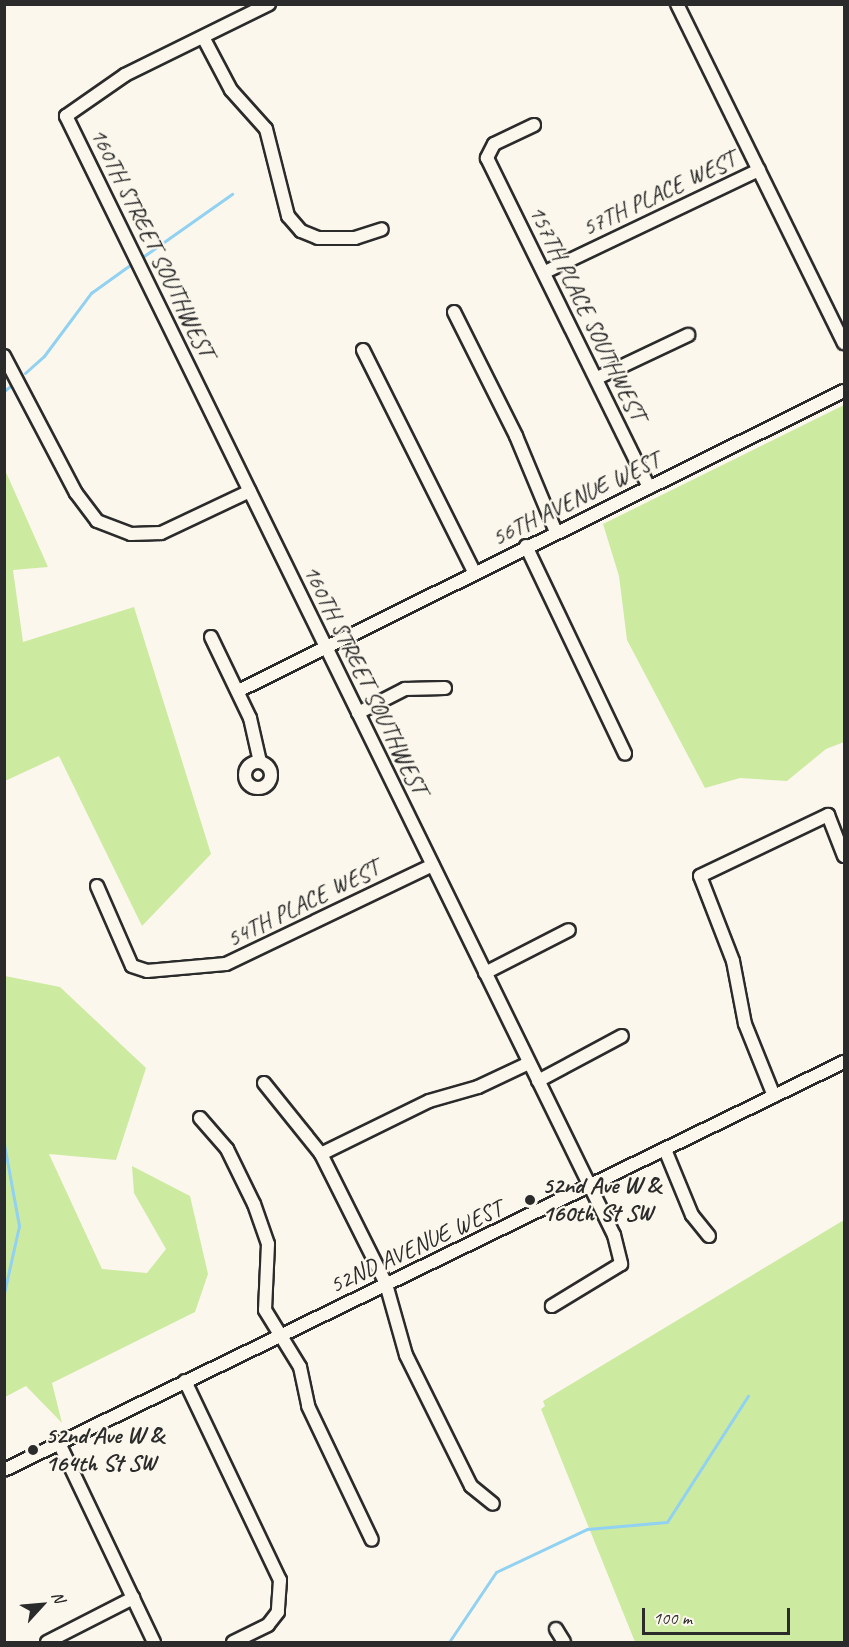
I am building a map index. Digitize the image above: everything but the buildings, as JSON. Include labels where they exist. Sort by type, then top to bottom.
[{"type":"street","points":[[268,4],[203,37],[231,90],[266,129],[288,216],[302,231],[318,238],[356,238],[382,229]]},
{"type":"street","points":[[677,4],[844,343]]},
{"type":"street","name":"160TH STREET SOUTHWEST","points":[[203,37],[125,75],[66,116],[614,1235],[621,1264],[552,1306]]},
{"type":"street","name":"157TH PLACE SOUTHWEST","points":[[534,125],[494,144],[487,158],[545,272],[649,488]]},
{"type":"street","name":"57TH PLACE WEST","points":[[545,272],[759,170]]},
{"type":"street","points":[[454,312],[516,436],[556,532]]},
{"type":"street","points":[[597,378],[688,336]]},
{"type":"street","points":[[363,350],[474,572]]},
{"type":"street","points":[[4,356],[76,493],[97,521],[130,534],[161,533],[250,491]]},
{"type":"street","name":"56TH AVENUE WEST","points":[[326,648],[526,546],[844,391]]},
{"type":"street","points":[[526,546],[625,754]]},
{"type":"street","points":[[211,637],[256,736],[260,762]]},
{"type":"street","points":[[237,691],[326,648]]},
{"type":"street","points":[[358,713],[405,689],[445,688]]},
{"type":"street","points":[[774,1096],[745,1024],[733,961],[700,876],[828,814],[844,856]]},
{"type":"street","name":"54TH PLACE WEST","points":[[97,886],[132,966],[147,971],[226,964],[433,865]]},
{"type":"street","points":[[485,973],[569,930]]},
{"type":"street","points":[[538,1081],[622,1036]]},
{"type":"street","name":"52ND AVENUE WEST","points":[[4,1470],[278,1336],[666,1152],[844,1062]]},
{"type":"street","points":[[321,1154],[429,1101],[478,1087],[530,1063]]},
{"type":"street","points":[[264,1083],[321,1154],[387,1284],[406,1355],[471,1486],[493,1504]]},
{"type":"street","points":[[200,1118],[227,1149],[254,1204],[268,1244],[265,1310],[278,1336],[300,1367],[308,1406],[372,1540]]},
{"type":"street","points":[[666,1152],[692,1215],[709,1236]]},
{"type":"street","points":[[185,1381],[280,1580],[281,1597],[278,1612],[268,1625],[233,1642]]},
{"type":"street","points":[[59,1443],[154,1642]]},
{"type":"street","points":[[47,1642],[133,1599]]},
{"type":"street","points":[[556,1629],[564,1642]]},
{"type":"green space","points":[[844,405],[844,742],[826,749],[787,781],[740,778],[705,788],[627,640],[619,576],[603,524]]},
{"type":"green space","points":[[5,470],[48,567],[13,570],[23,642],[134,607],[211,854],[142,926],[59,756],[5,781]]},
{"type":"green space","points":[[5,976],[60,987],[146,1068],[116,1160],[49,1154],[102,1269],[147,1273],[166,1249],[134,1193],[132,1166],[190,1196],[208,1274],[195,1312],[52,1383],[62,1423],[26,1386],[5,1397]]},
{"type":"green space","points":[[844,1220],[844,1642],[635,1642],[541,1409],[545,1406],[543,1401]]},
{"type":"waterway","points":[[144,256],[232,194]]},
{"type":"waterway","points":[[25,373],[44,356],[91,293],[130,265]]},
{"type":"waterway","points":[[4,391],[13,384]]},
{"type":"waterway","points":[[4,1144],[19,1226],[4,1293]]},
{"type":"waterway","points":[[449,1642],[496,1572],[587,1529],[667,1522],[748,1396]]},
{"type":"place","name":"52nd Ave W & 160th St SW","points":[[530,1200]]},
{"type":"place","name":"52nd Ave W & 164th St SW","points":[[33,1450]]}]
